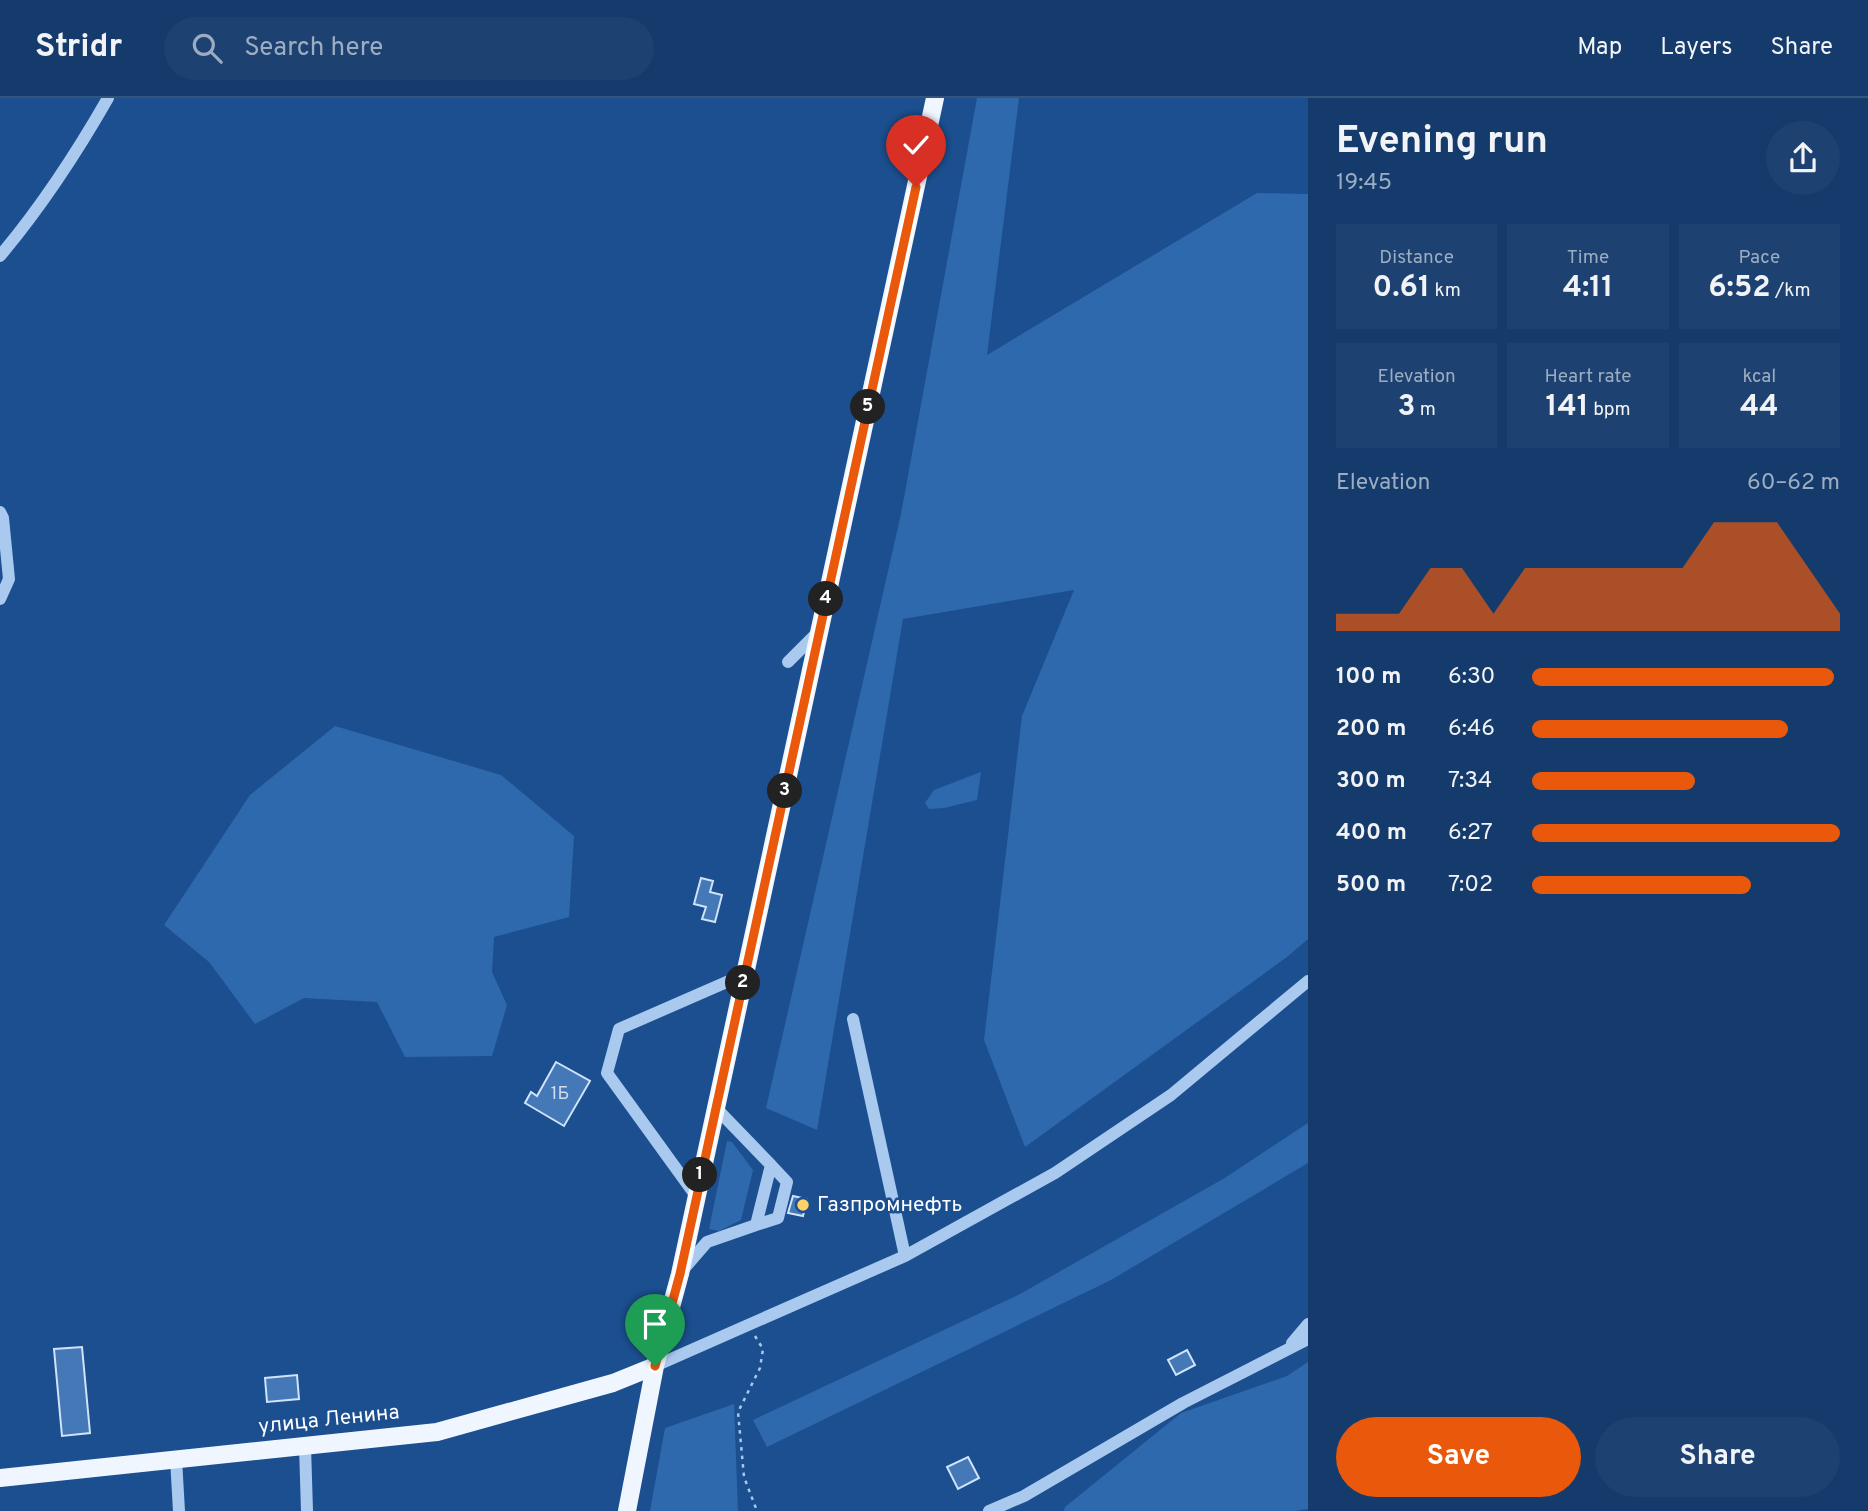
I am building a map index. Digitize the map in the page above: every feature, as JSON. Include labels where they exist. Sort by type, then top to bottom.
[{"type":"main road","points":[[627,1511],[655,1366],[680,1274],[935,98]]},
{"type":"main road","name":"улица Ленина","points":[[0,1478],[438,1432],[613,1383],[655,1366]]},
{"type":"street","points":[[0,256],[32,218],[71,163],[108,98]]},
{"type":"street","points":[[0,512],[3,518],[9,579],[0,599]]},
{"type":"street","points":[[788,662],[820,630]]},
{"type":"street","points":[[696,1196],[607,1073],[619,1029],[745,974]]},
{"type":"street","points":[[655,1366],[905,1256],[1055,1173],[1171,1096],[1308,981]]},
{"type":"street","points":[[853,1019],[905,1256]]},
{"type":"street","points":[[680,1274],[707,1242],[778,1218],[787,1182],[715,1107]]},
{"type":"street","points":[[756,1225],[771,1165]]},
{"type":"street","points":[[1287,1349],[1308,1324]]},
{"type":"street","points":[[989,1511],[1024,1496],[1182,1403],[1308,1339]]},
{"type":"street","points":[[304,1446],[307,1511]]},
{"type":"street","points":[[176,1459],[178,1511]]},
{"type":"path","points":[[747,1325],[763,1349],[760,1368],[738,1412],[744,1477],[757,1511]]},
{"type":"shaded area","points":[[977,98],[1019,98],[987,355],[1257,193],[1308,194],[1308,939],[1025,1147],[984,1040],[1022,716],[1074,590],[903,619],[817,1130],[766,1108],[901,514]]},
{"type":"shaded area","points":[[335,726],[501,775],[574,836],[569,917],[494,937],[492,972],[507,1005],[492,1056],[405,1057],[377,1002],[304,998],[255,1024],[209,962],[164,925],[250,795]]},
{"type":"shaded area","points":[[981,772],[977,800],[929,809],[925,803],[934,790]]},
{"type":"shaded area","points":[[1308,1123],[1308,1163],[1111,1280],[767,1447],[753,1420],[1020,1294],[1223,1179]]},
{"type":"shaded area","points":[[727,1141],[732,1142],[753,1170],[741,1220],[719,1231],[709,1229]]},
{"type":"shaded area","points":[[1308,1362],[1308,1509],[1064,1511],[1065,1507],[1181,1413],[1287,1376]]},
{"type":"shaded area","points":[[734,1404],[738,1511],[650,1511],[665,1428]]},
{"type":"building","points":[[701,878],[713,881],[710,892],[722,895],[715,922],[702,919],[706,907],[694,904]]},
{"type":"building","points":[[556,1062],[590,1081],[564,1126],[525,1103],[531,1092],[537,1096]]},
{"type":"building","points":[[793,1196],[807,1199],[803,1216],[788,1213]]},
{"type":"building","points":[[82,1347],[90,1433],[62,1436],[54,1349]]},
{"type":"building","points":[[1187,1350],[1195,1365],[1176,1375],[1168,1360]]},
{"type":"building","points":[[297,1375],[299,1399],[267,1402],[265,1378]]},
{"type":"building","points":[[968,1457],[979,1478],[958,1489],[947,1467]]},
{"type":"place","name":"Газпромнефть","points":[[803,1205]]},
{"type":"route","points":[[655,1366],[680,1274],[916,187]]}]
